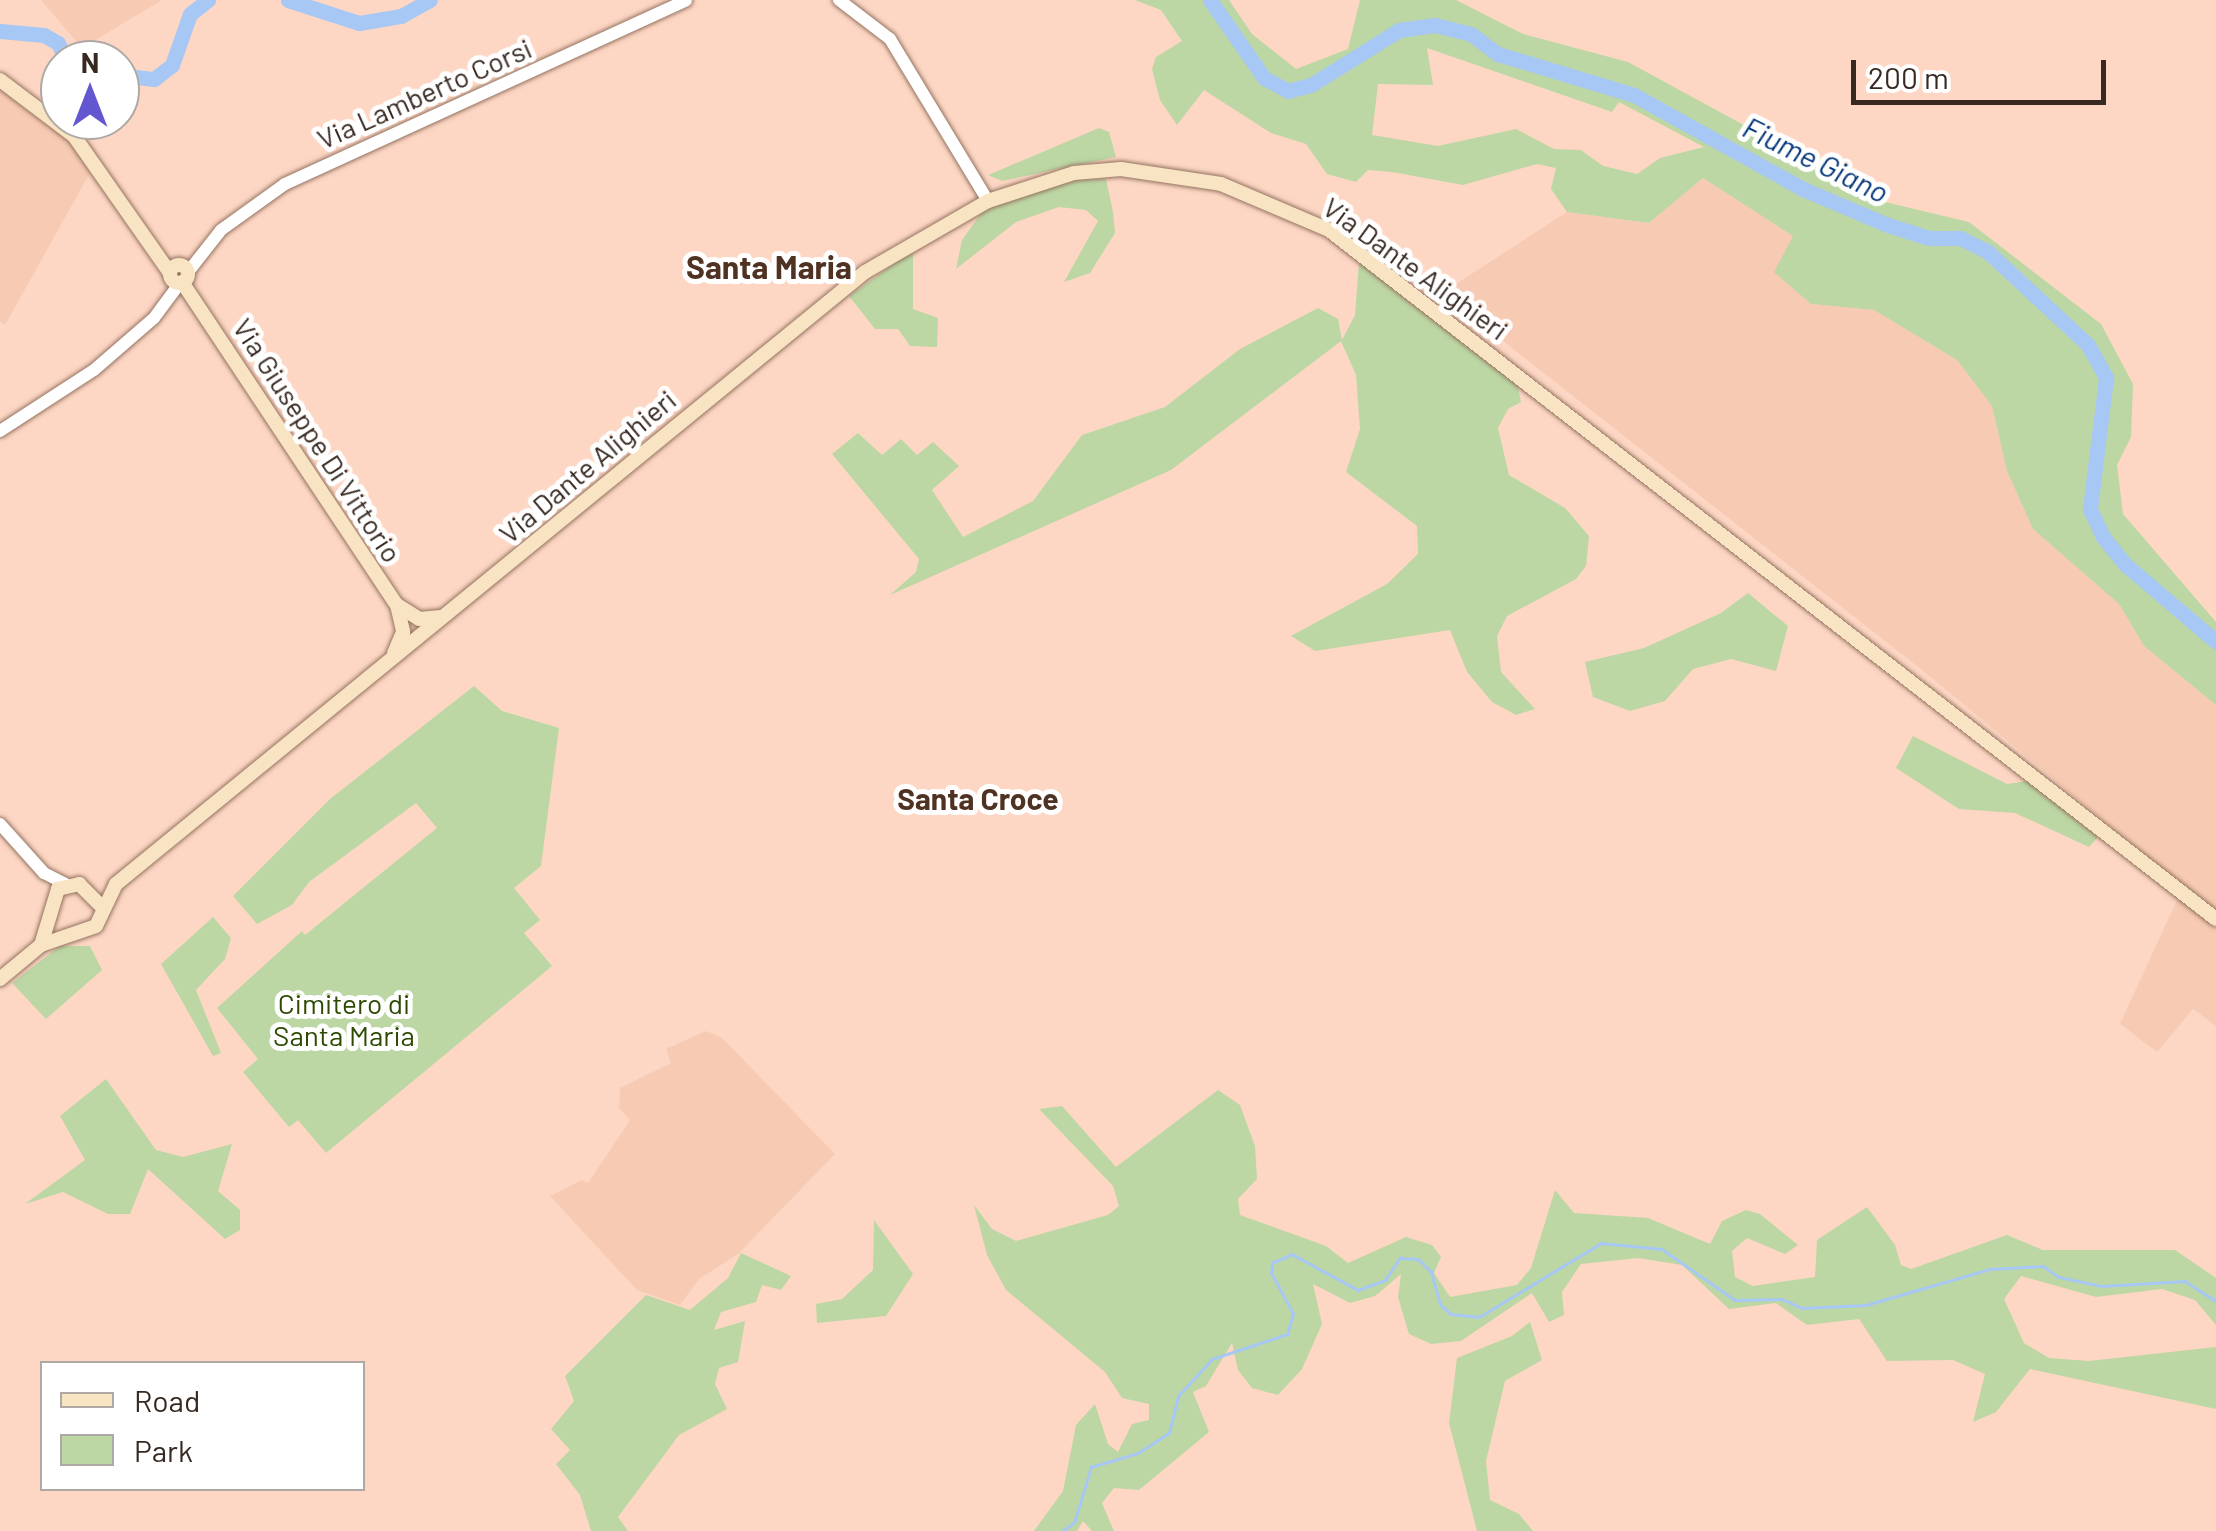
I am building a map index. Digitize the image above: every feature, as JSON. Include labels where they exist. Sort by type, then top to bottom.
[{"type":"main road","points":[[0,80],[74,136],[179,274]]},
{"type":"main road","name":"Via Dante Alighieri","points":[[0,979],[42,945],[65,935],[86,934],[96,926],[101,906],[116,884],[391,658],[406,633],[420,622],[445,616],[864,272],[988,202],[1074,174],[1162,171],[1271,200],[1329,230],[2064,796],[2216,919]]},
{"type":"main road","name":"Via Giuseppe Di Vittorio","points":[[179,274],[397,605],[406,633]]},
{"type":"main road","name":"Via Giuseppe Di Vittorio","points":[[397,605],[420,622]]},
{"type":"main road","name":"Via Dante Alighieri","points":[[406,633],[420,622]]},
{"type":"main road","name":"Via Dante Alighieri","points":[[68,884],[91,889],[116,884]]},
{"type":"main road","points":[[42,945],[51,898],[68,884]]},
{"type":"main road","points":[[91,889],[101,906]]},
{"type":"main road","points":[[50,918],[65,935]]},
{"type":"street","name":"Via Lamberto Corsi","points":[[179,274],[238,215],[285,184],[686,0]]},
{"type":"street","points":[[839,0],[890,39],[988,202]]},
{"type":"street","points":[[163,306],[179,274]]},
{"type":"street","points":[[0,432],[94,370],[163,306],[182,298],[198,302]]},
{"type":"street","points":[[0,824],[44,873],[68,884]]},
{"type":"street","points":[[44,873],[51,898]]},
{"type":"shaded area","points":[[41,0],[162,0],[95,40],[75,40]]},
{"type":"shaded area","points":[[0,86],[40,117],[40,140],[69,140],[91,171],[5,325],[0,322]]},
{"type":"shaded area","points":[[1703,178],[1794,236],[1811,304],[1874,310],[1957,360],[1992,406],[2007,471],[2033,529],[2119,604],[2144,646],[2216,705],[2216,914],[1927,674],[1442,293],[1567,212],[1649,223]]},
{"type":"shaded area","points":[[2178,898],[2216,928],[2216,1026],[2193,1009],[2157,1052],[2120,1024]]},
{"type":"shaded area","points":[[706,1031],[722,1038],[835,1154],[738,1254],[699,1279],[680,1305],[637,1290],[550,1196],[582,1180],[588,1183],[630,1120],[619,1108],[620,1088],[671,1063],[666,1049]]},
{"type":"green space","points":[[1135,0],[1229,0],[1252,34],[1296,69],[1348,49],[1360,0],[1456,0],[1523,34],[1628,62],[1885,202],[1969,222],[2101,324],[2133,384],[2131,437],[2117,465],[2123,514],[2216,622],[2216,705],[2144,646],[2119,604],[2033,529],[2007,471],[1992,406],[1957,360],[1874,310],[1811,304],[1774,272],[1793,236],[1703,178],[1649,223],[1567,212],[1551,189],[1556,168],[1537,164],[1463,185],[1368,170],[1356,182],[1327,174],[1306,144],[1271,133],[1204,90],[1177,125],[1160,100],[1152,69],[1156,57],[1182,41],[1161,10]],"holes":[[[1427,48],[1612,112],[1619,102],[1704,147],[1660,158],[1637,174],[1603,166],[1581,150],[1554,149],[1516,129],[1438,146],[1372,135],[1378,84],[1433,85]]]},
{"type":"green space","points":[[1099,128],[1109,132],[1116,157],[1002,181],[988,175]]},
{"type":"green space","points":[[1082,179],[1106,179],[1115,233],[1090,273],[1064,282],[1098,221],[1086,210],[1059,207],[1016,222],[956,269],[962,240],[982,212],[1034,189]]},
{"type":"green space","points":[[913,250],[913,309],[938,318],[937,347],[910,346],[898,329],[875,329],[849,296]]},
{"type":"green space","points":[[1359,262],[1517,382],[1521,402],[1508,409],[1498,428],[1509,475],[1565,508],[1589,536],[1586,566],[1576,579],[1507,616],[1497,636],[1501,672],[1535,709],[1516,715],[1492,702],[1467,672],[1450,630],[1315,651],[1291,636],[1387,584],[1418,554],[1417,526],[1346,472],[1360,429],[1356,375],[1341,341],[1171,470],[890,595],[916,572],[919,559],[832,454],[858,433],[882,455],[901,439],[917,455],[933,442],[959,466],[932,490],[963,537],[1033,501],[1082,435],[1165,407],[1240,349],[1318,308],[1338,319],[1342,340],[1355,315]]},
{"type":"green space","points":[[1748,593],[1788,626],[1776,671],[1731,659],[1693,669],[1665,701],[1630,711],[1593,697],[1585,662],[1644,648],[1721,613]]},
{"type":"green space","name":"Cimitero di Santa Maria","points":[[474,686],[502,711],[559,728],[541,866],[514,888],[540,920],[524,933],[552,966],[326,1153],[298,1120],[289,1127],[243,1072],[258,1059],[217,1008],[302,931],[305,935],[437,828],[416,803],[309,882],[292,905],[257,924],[233,896],[330,799]]},
{"type":"green space","points":[[1913,736],[2007,784],[2027,781],[2099,836],[2089,847],[2015,813],[1959,809],[1896,768]]},
{"type":"green space","points":[[213,917],[231,938],[225,959],[196,990],[221,1053],[213,1056],[161,964]]},
{"type":"green space","points":[[60,946],[90,946],[102,970],[46,1019],[12,983]]},
{"type":"green space","points":[[106,1079],[156,1150],[183,1157],[232,1144],[218,1191],[240,1210],[240,1230],[225,1239],[148,1169],[130,1214],[108,1214],[63,1192],[25,1204],[85,1160],[60,1116]]},
{"type":"green space","points":[[1218,1090],[1240,1105],[1255,1146],[1257,1179],[1238,1199],[1240,1215],[1326,1246],[1348,1263],[1406,1237],[1432,1245],[1441,1257],[1434,1273],[1450,1297],[1517,1285],[1531,1268],[1555,1190],[1574,1213],[1648,1218],[1710,1244],[1722,1221],[1746,1210],[1760,1214],[1798,1245],[1785,1254],[1747,1238],[1732,1251],[1735,1277],[1753,1286],[1815,1277],[1817,1240],[1867,1207],[1895,1245],[1901,1265],[1911,1269],[2007,1235],[2043,1250],[2175,1250],[2216,1278],[2216,1325],[2195,1300],[2162,1289],[2096,1297],[2021,1276],[2004,1299],[2024,1343],[2049,1358],[2089,1361],[2216,1347],[2216,1409],[2030,1369],[1996,1412],[1973,1422],[1985,1374],[1953,1360],[1887,1361],[1859,1319],[1807,1325],[1776,1303],[1729,1309],[1682,1265],[1638,1258],[1581,1264],[1562,1292],[1564,1315],[1549,1322],[1532,1293],[1461,1341],[1431,1344],[1409,1334],[1398,1297],[1401,1274],[1375,1296],[1350,1303],[1313,1284],[1322,1324],[1302,1369],[1278,1395],[1252,1388],[1238,1370],[1232,1343],[1206,1386],[1193,1392],[1209,1432],[1139,1490],[1114,1488],[1102,1503],[1114,1531],[1092,1531],[1083,1521],[1077,1531],[1034,1531],[1063,1491],[1076,1425],[1095,1404],[1108,1444],[1118,1452],[1132,1424],[1149,1420],[1149,1404],[1122,1398],[1105,1372],[1006,1290],[987,1255],[974,1205],[992,1229],[1016,1241],[1108,1215],[1119,1206],[1113,1186],[1039,1109],[1062,1106],[1116,1167]]},
{"type":"green space","points":[[874,1220],[913,1274],[886,1316],[817,1323],[816,1304],[842,1299],[873,1270]]},
{"type":"green space","points":[[741,1253],[791,1276],[781,1290],[762,1285],[756,1302],[721,1312],[714,1330],[745,1321],[738,1362],[719,1368],[715,1384],[727,1409],[679,1435],[618,1517],[628,1531],[591,1531],[580,1495],[556,1464],[570,1450],[551,1429],[574,1401],[565,1376],[646,1295],[690,1310],[728,1278]]},
{"type":"green space","points":[[1530,1322],[1542,1360],[1505,1381],[1486,1461],[1490,1500],[1519,1514],[1533,1531],[1477,1531],[1449,1423],[1457,1358],[1512,1336]]},
{"type":"waterway","name":"Fiume Giano","points":[[140,77],[154,79],[172,65],[190,14],[208,0]]},
{"type":"waterway","name":"Fiume Giano","points":[[288,0],[359,23],[401,16],[430,0]]},
{"type":"waterway","name":"Fiume Giano","points":[[1210,0],[1264,78],[1288,91],[1311,85],[1399,30],[1435,25],[1471,34],[1498,54],[1634,95],[1803,189],[1885,224],[1929,238],[1960,238],[1987,251],[2088,345],[2106,378],[2090,509],[2103,537],[2126,565],[2216,642]]},
{"type":"waterway","name":"Fiume Giano","points":[[0,31],[44,35],[53,40]]},
{"type":"waterway","points":[[1062,1531],[1074,1523],[1091,1467],[1138,1453],[1169,1433],[1178,1396],[1212,1359],[1287,1334],[1293,1314],[1271,1273],[1272,1263],[1292,1254],[1358,1290],[1385,1280],[1400,1258],[1418,1259],[1431,1271],[1441,1305],[1451,1314],[1479,1317],[1601,1243],[1662,1249],[1735,1300],[1782,1299],[1802,1308],[1866,1305],[1990,1269],[2043,1266],[2059,1277],[2102,1286],[2185,1281],[2216,1301]]},
{"type":"district","name":"Santa Maria","points":[[769,266]]},
{"type":"district","name":"Santa Croce","points":[[978,798]]}]
